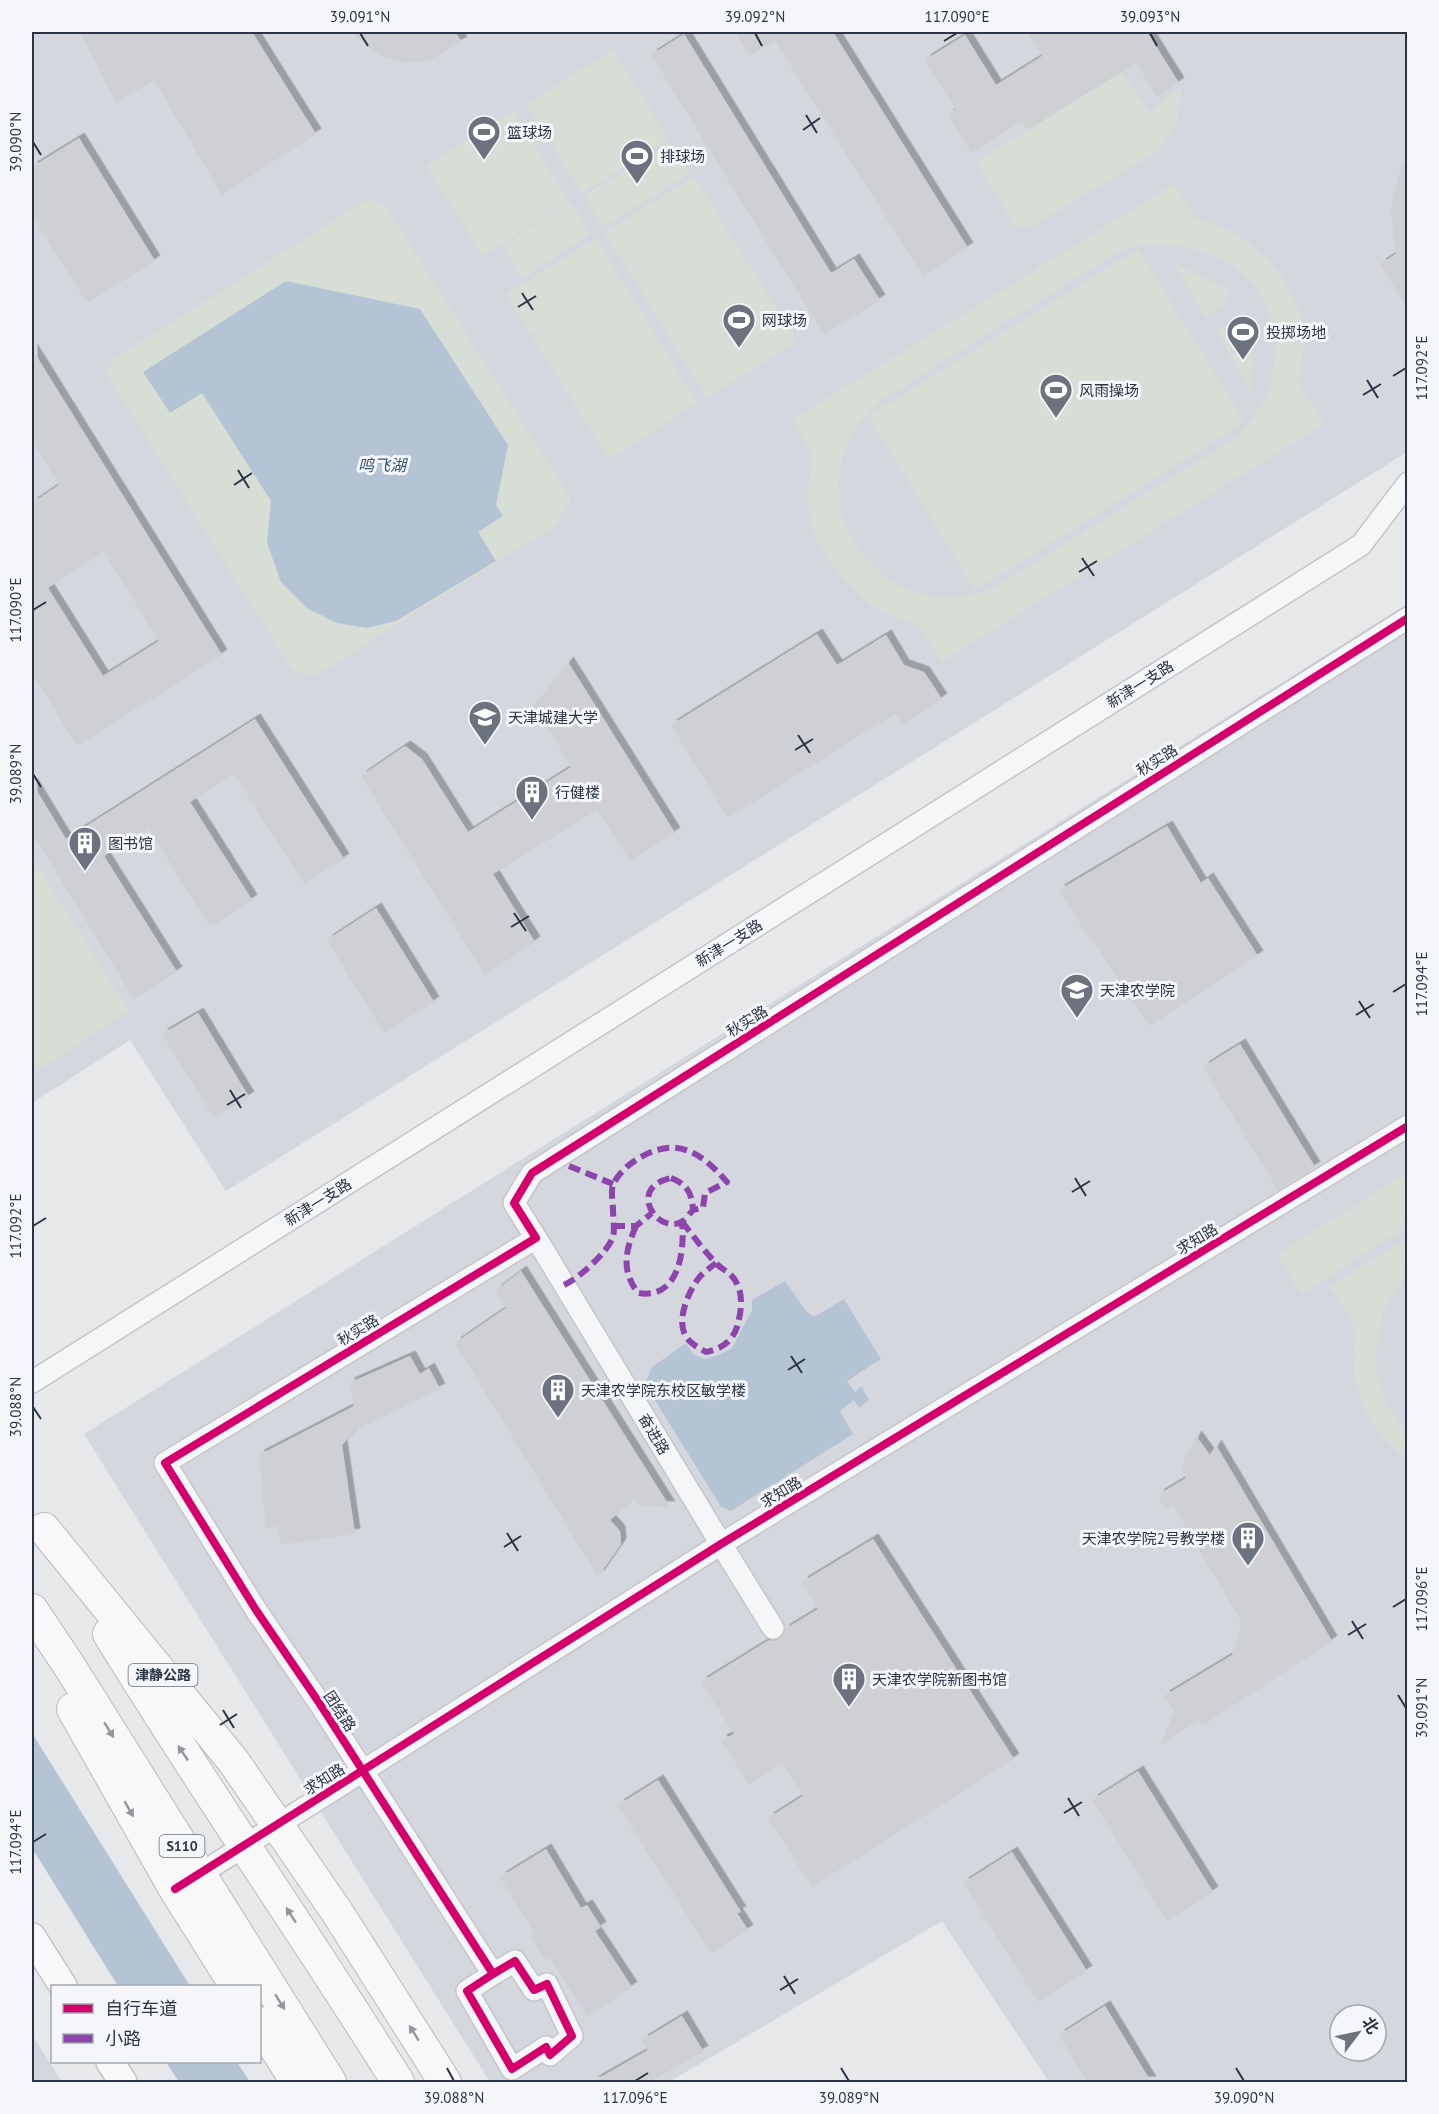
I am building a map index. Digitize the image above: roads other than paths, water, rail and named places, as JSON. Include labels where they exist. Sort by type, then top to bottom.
[{"type":"highway","name":"津静公路","points":[[38,1519],[234,1762],[380,1979],[445,2082]]},
{"type":"highway","points":[[38,1519],[168,1730],[398,2082]]},
{"type":"highway","name":"S110","points":[[32,1610],[70,1667],[187,1881],[330,2082]]},
{"type":"highway","points":[[32,1628],[88,1736],[187,1881],[236,1985]]},
{"type":"highway","points":[[278,1825],[357,2017]]},
{"type":"highway","points":[[261,2026],[297,2082]]},
{"type":"main road","points":[[32,1937],[62,1985]]},
{"type":"main road","points":[[111,2063],[123,2082]]},
{"type":"street","name":"新津一支路","points":[[32,1382],[1361,545],[1407,483]]},
{"type":"street","name":"秋实路","points":[[165,1463],[536,1238],[514,1203],[532,1173],[1407,618]]},
{"type":"street","name":"求知路","points":[[187,1881],[721,1544],[1407,1126]]},
{"type":"street","name":"奋进路","points":[[536,1238],[773,1628]]},
{"type":"street","name":"团结路","points":[[165,1463],[256,1610],[363,1770],[493,1974]]},
{"type":"street","points":[[515,1961],[534,1990],[547,1984],[573,2036],[550,2055],[546,2047],[512,2069],[467,1991],[493,1974],[515,1961]]},
{"type":"water","name":"鸣飞湖","points":[[286,281],[420,309],[508,445],[496,505],[503,516],[478,532],[496,561],[396,621],[366,628],[337,623],[307,608],[281,582],[267,543],[271,501],[202,393],[170,413],[143,372]]},
{"type":"water","points":[[785,1281],[806,1311],[814,1317],[844,1299],[881,1359],[847,1381],[855,1392],[861,1386],[869,1400],[859,1408],[854,1400],[840,1411],[853,1434],[731,1511],[721,1507],[645,1384],[652,1367],[686,1343],[693,1354],[705,1359],[732,1348],[752,1310],[752,1300]]},
{"type":"water","points":[[32,1733],[189,1985],[117,1985],[32,1848]]},
{"type":"water","points":[[167,2063],[238,2063],[250,2082],[179,2082]]},
{"type":"place","name":"篮球场","points":[[484,161]]},
{"type":"place","name":"排球场","points":[[637,185]]},
{"type":"place","name":"网球场","points":[[739,349]]},
{"type":"place","name":"投掷场地","points":[[1243,361]]},
{"type":"place","name":"风雨操场","points":[[1056,419]]},
{"type":"place","name":"天津城建大学","points":[[485,746]]},
{"type":"place","name":"行健楼","points":[[532,821]]},
{"type":"place","name":"图书馆","points":[[85,872]]},
{"type":"place","name":"天津农学院","points":[[1077,1019]]},
{"type":"place","name":"天津农学院东校区敏学楼","points":[[558,1419]]},
{"type":"place","name":"天津农学院2号教学楼","points":[[1248,1567]]},
{"type":"place","name":"天津农学院新图书馆","points":[[849,1708]]}]
